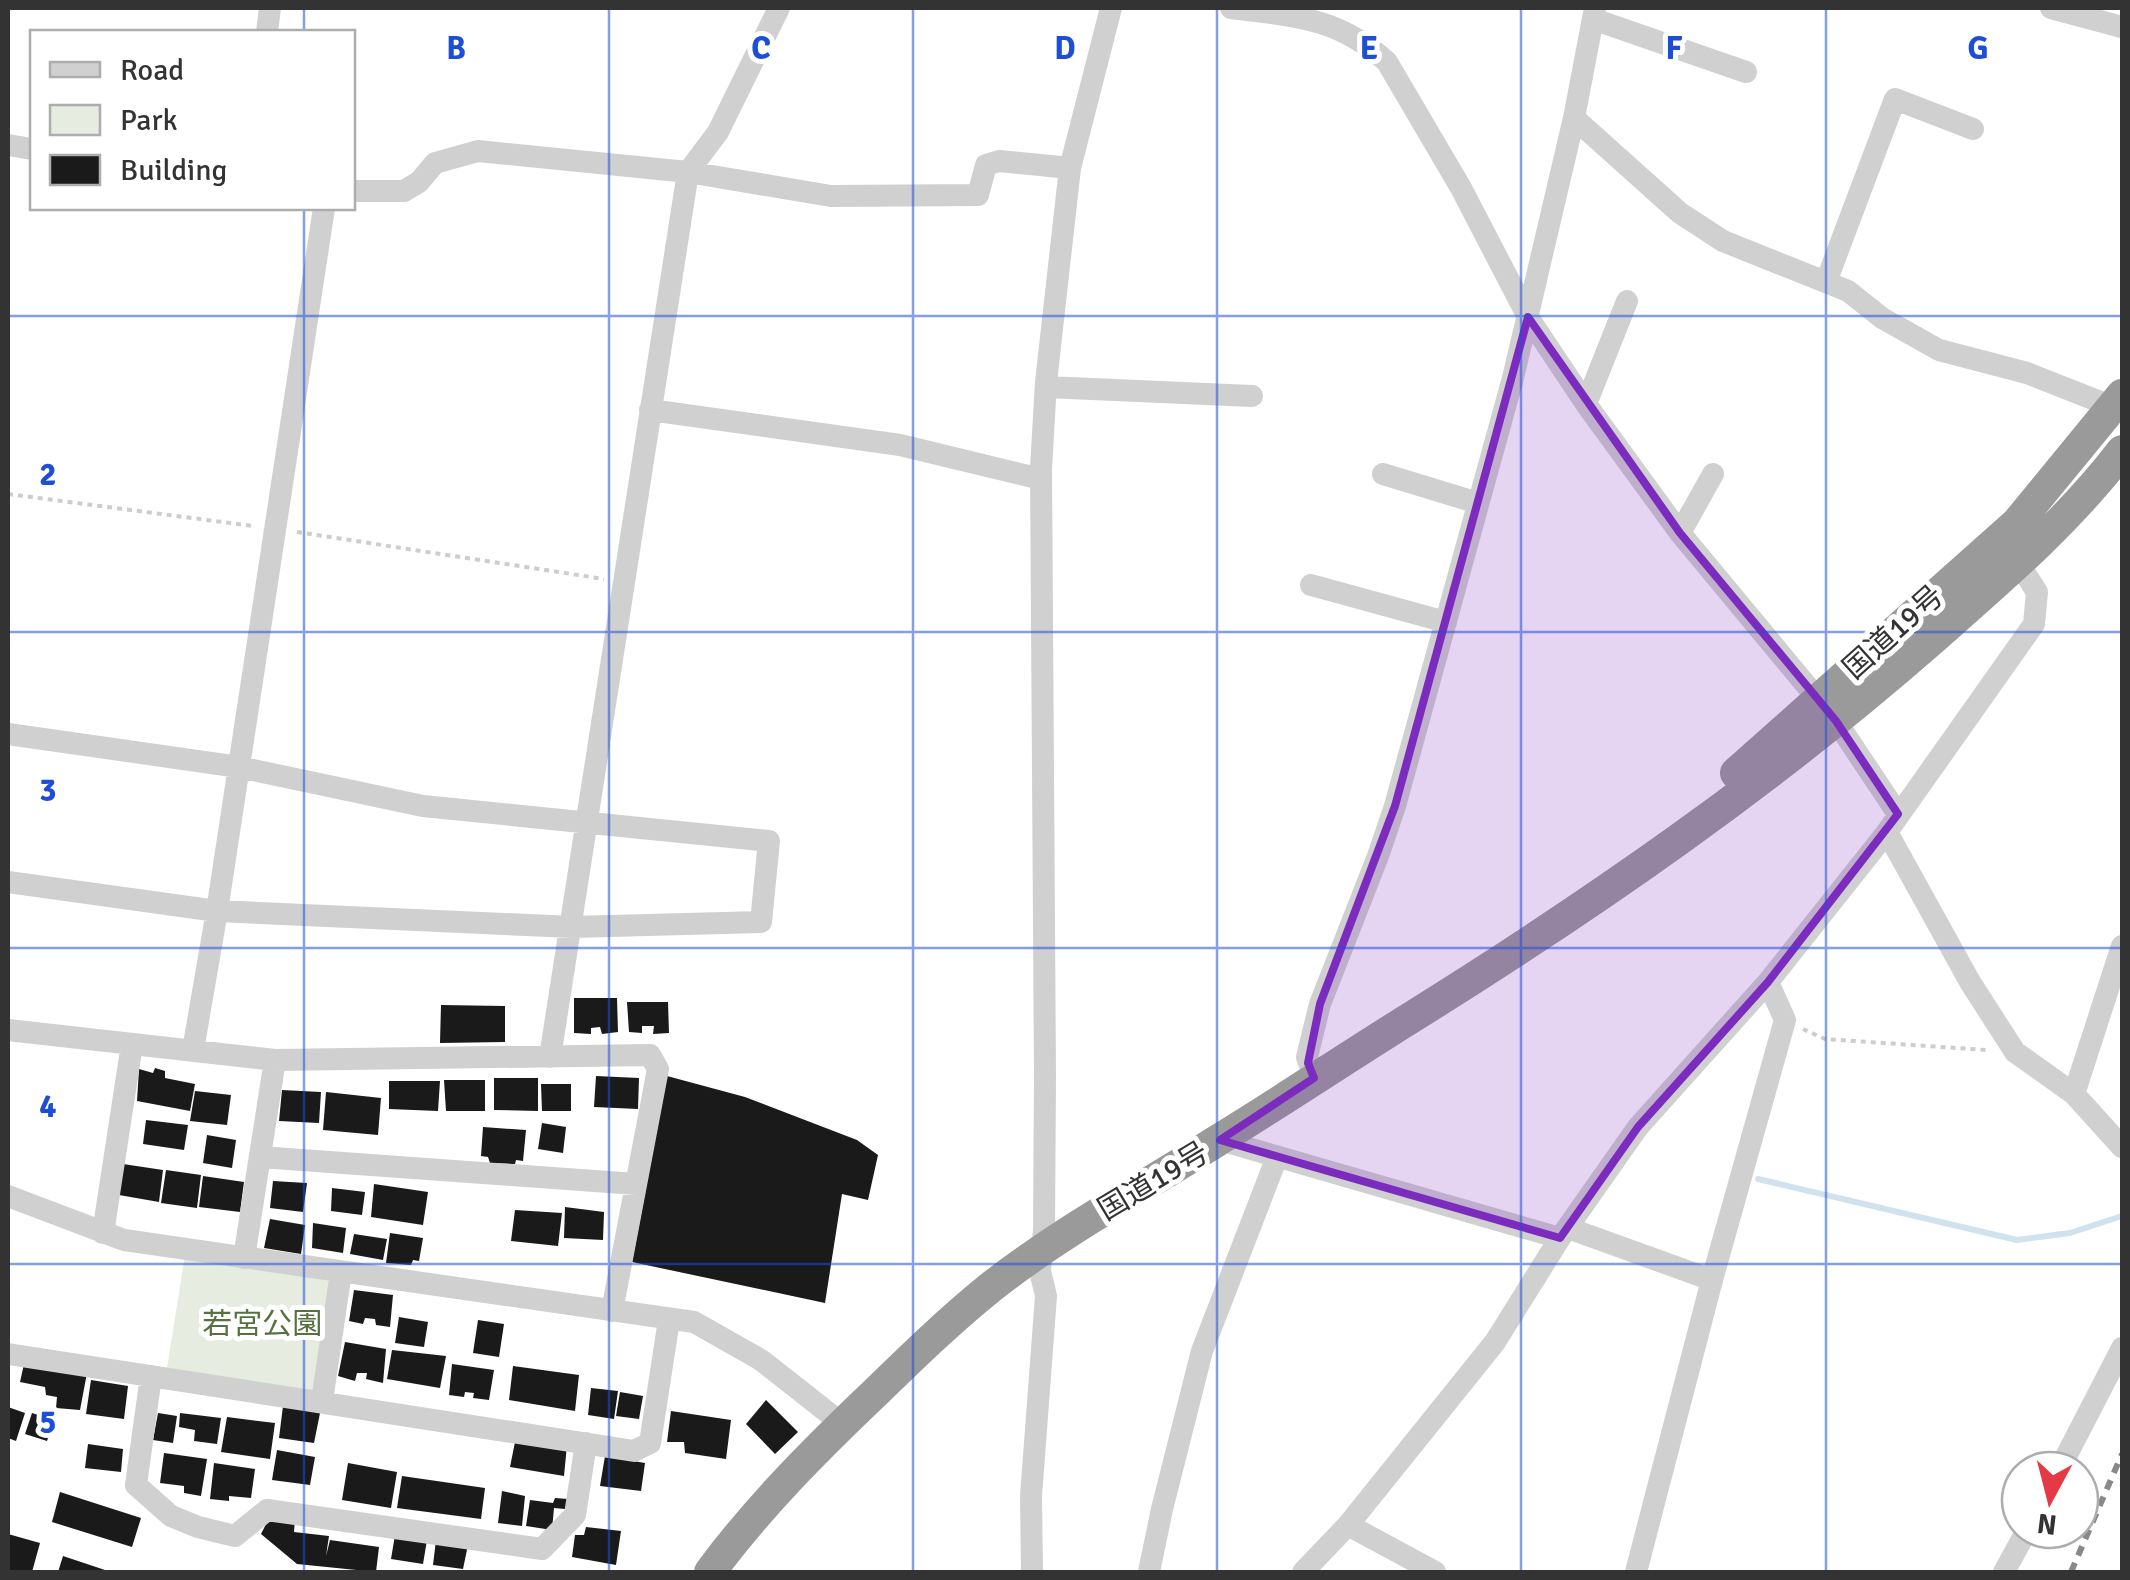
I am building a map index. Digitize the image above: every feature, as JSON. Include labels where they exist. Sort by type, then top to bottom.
[{"type":"highway","name":"国道19号","points":[[2010,550],[2017,523],[2118,401]]},
{"type":"highway","name":"国道19号","points":[[710,1572],[839,1427],[992,1286],[1043,1249],[1556,926],[1653,858],[1691,813],[1827,710],[2010,550],[2042,543],[2118,467]]},
{"type":"street","points":[[550,1057],[688,172],[718,132],[779,8]]},
{"type":"street","points":[[1032,1572],[1032,1496],[1046,1296],[1040,1270],[1045,1056],[1042,479],[1046,386],[1070,168],[1110,8]]},
{"type":"street","points":[[1231,8],[1309,19],[1346,31],[1387,62],[1461,188],[1528,317],[1586,404],[1680,532],[1827,710],[1892,823],[1970,982],[2015,1052],[2074,1094],[2122,1148]]},
{"type":"street","points":[[2051,8],[2122,28]]},
{"type":"street","points":[[1314,1078],[1307,1056],[1320,1004],[1395,806],[1528,317],[1594,13],[1746,72]]},
{"type":"street","points":[[1826,282],[1895,99],[1973,130]]},
{"type":"street","points":[[1574,118],[1680,213],[1723,241],[1848,291],[1882,318],[1938,350],[2118,401]]},
{"type":"street","points":[[355,191],[404,190],[419,182],[435,163],[478,151],[688,172],[831,196],[978,195],[986,165],[999,161],[1070,168]]},
{"type":"street","points":[[193,1050],[324,210]]},
{"type":"street","points":[[1586,404],[1627,302]]},
{"type":"street","points":[[1046,386],[1252,396]]},
{"type":"street","points":[[650,410],[900,445],[1042,479]]},
{"type":"street","points":[[1383,474],[1478,503]]},
{"type":"street","points":[[1680,532],[1713,474]]},
{"type":"street","points":[[1304,1572],[1348,1525],[1495,1342],[1638,1127],[1768,982],[1892,823],[2034,624],[2037,592],[2010,550]]},
{"type":"street","points":[[1311,585],[1446,622]]},
{"type":"street","points":[[8,734],[239,767],[424,806],[768,841],[761,922],[572,927],[217,912],[8,882]]},
{"type":"street","points":[[2074,1094],[2122,946]]},
{"type":"street","points":[[1636,1572],[1785,1020],[1768,982]]},
{"type":"street","points":[[8,1030],[275,1060],[650,1055],[658,1069],[612,1311]]},
{"type":"street","points":[[103,1232],[132,1044]]},
{"type":"street","points":[[244,1258],[275,1060]]},
{"type":"street","points":[[1220,1140],[1564,1233],[1712,1280]]},
{"type":"street","points":[[260,1157],[636,1184]]},
{"type":"street","points":[[1149,1572],[1202,1351],[1277,1157]]},
{"type":"street","points":[[8,1196],[124,1240],[694,1322],[761,1360],[831,1415],[839,1427]]},
{"type":"street","points":[[322,1401],[341,1272]]},
{"type":"street","points":[[8,1354],[634,1451],[650,1443],[669,1320]]},
{"type":"street","points":[[2068,1450],[2122,1348]]},
{"type":"street","points":[[151,1376],[136,1486],[171,1516],[235,1536],[267,1510],[542,1549],[575,1515],[586,1443]]},
{"type":"street","points":[[1348,1525],[1435,1572]]},
{"type":"street","points":[[2004,1572],[2016,1550]]},
{"type":"path","points":[[8,494],[624,582]]},
{"type":"path","points":[[1785,1020],[1825,1039],[2015,1052]]},
{"type":"highlighted area","points":[[1528,317],[1680,533],[1836,721],[1898,814],[1768,982],[1638,1127],[1560,1238],[1220,1140],[1314,1078],[1308,1063],[1320,1004],[1395,806]]},
{"type":"green space","name":"若宮公園","points":[[185,1255],[334,1276],[315,1391],[167,1368]]},
{"type":"building","points":[[574,998],[617,998],[618,1032],[602,1034],[600,1027],[591,1028],[591,1034],[574,1033]]},
{"type":"building","points":[[627,1002],[668,1002],[669,1033],[653,1034],[654,1026],[642,1026],[642,1033],[629,1032]]},
{"type":"building","points":[[441,1005],[505,1006],[505,1042],[440,1043]]},
{"type":"building","points":[[155,1068],[165,1071],[165,1078],[195,1084],[190,1111],[137,1101],[139,1069],[153,1073]]},
{"type":"building","points":[[596,1076],[639,1078],[638,1109],[594,1107]]},
{"type":"building","points":[[667,1076],[745,1097],[857,1140],[878,1155],[868,1200],[842,1194],[825,1303],[632,1262]]},
{"type":"building","points":[[494,1078],[538,1078],[538,1111],[494,1110]]},
{"type":"building","points":[[444,1080],[485,1080],[485,1111],[446,1111]]},
{"type":"building","points":[[389,1081],[440,1081],[438,1111],[389,1109]]},
{"type":"building","points":[[541,1084],[571,1084],[571,1111],[542,1111]]},
{"type":"building","points":[[282,1090],[321,1092],[319,1123],[279,1121]]},
{"type":"building","points":[[195,1091],[231,1095],[227,1125],[190,1121]]},
{"type":"building","points":[[326,1092],[381,1098],[378,1135],[323,1130]]},
{"type":"building","points":[[146,1120],[188,1125],[184,1150],[143,1144]]},
{"type":"building","points":[[542,1123],[566,1127],[563,1153],[538,1149]]},
{"type":"building","points":[[483,1127],[526,1130],[523,1161],[490,1163],[488,1157],[481,1156]]},
{"type":"building","points":[[207,1135],[236,1140],[232,1168],[203,1163]]},
{"type":"building","points":[[123,1164],[163,1170],[159,1202],[119,1195]]},
{"type":"building","points":[[166,1170],[201,1175],[197,1208],[161,1203]]},
{"type":"building","points":[[203,1176],[244,1182],[240,1212],[199,1207]]},
{"type":"building","points":[[273,1181],[307,1183],[303,1212],[270,1208]]},
{"type":"building","points":[[374,1184],[428,1192],[423,1225],[371,1217]]},
{"type":"building","points":[[332,1188],[365,1192],[362,1215],[331,1211]]},
{"type":"building","points":[[565,1207],[604,1212],[603,1240],[564,1238]]},
{"type":"building","points":[[515,1210],[562,1213],[558,1246],[511,1241]]},
{"type":"building","points":[[270,1219],[305,1225],[301,1254],[264,1248]]},
{"type":"building","points":[[313,1223],[346,1228],[343,1253],[312,1248]]},
{"type":"building","points":[[390,1233],[423,1238],[419,1261],[413,1260],[411,1265],[386,1263]]},
{"type":"building","points":[[354,1234],[387,1239],[383,1260],[350,1254]]},
{"type":"building","points":[[354,1290],[393,1295],[390,1327],[376,1325],[375,1319],[365,1318],[363,1324],[349,1321]]},
{"type":"building","points":[[399,1317],[428,1322],[424,1347],[395,1343]]},
{"type":"building","points":[[478,1320],[504,1324],[499,1357],[473,1353]]},
{"type":"building","points":[[345,1342],[386,1349],[383,1383],[366,1379],[367,1373],[357,1373],[355,1381],[338,1376]]},
{"type":"building","points":[[392,1350],[446,1356],[440,1388],[387,1379]]},
{"type":"building","points":[[24,1364],[87,1373],[80,1410],[56,1408],[57,1397],[46,1395],[45,1387],[20,1382]]},
{"type":"building","points":[[452,1364],[494,1370],[489,1400],[473,1398],[474,1393],[465,1392],[464,1397],[449,1395]]},
{"type":"building","points":[[513,1366],[579,1375],[575,1411],[509,1400]]},
{"type":"building","points":[[91,1380],[128,1386],[124,1419],[86,1414]]},
{"type":"building","points":[[591,1388],[618,1391],[614,1419],[588,1415]]},
{"type":"building","points":[[620,1392],[643,1396],[639,1419],[616,1416]]},
{"type":"building","points":[[766,1400],[798,1432],[775,1454],[746,1424]]},
{"type":"building","points":[[283,1406],[320,1413],[314,1443],[279,1438]]},
{"type":"building","points":[[8,1407],[25,1413],[16,1441],[8,1438]]},
{"type":"building","points":[[671,1411],[731,1420],[726,1459],[685,1453],[684,1442],[667,1442]]},
{"type":"building","points":[[32,1413],[54,1420],[47,1441],[25,1434]]},
{"type":"building","points":[[158,1413],[177,1416],[173,1443],[153,1440]]},
{"type":"building","points":[[180,1413],[221,1418],[217,1444],[194,1441],[195,1430],[179,1427]]},
{"type":"building","points":[[227,1417],[275,1423],[270,1459],[221,1452]]},
{"type":"building","points":[[516,1437],[567,1445],[564,1476],[510,1467]]},
{"type":"building","points":[[88,1444],[123,1449],[121,1472],[85,1468]]},
{"type":"building","points":[[277,1450],[315,1457],[310,1485],[272,1480]]},
{"type":"building","points":[[164,1453],[207,1459],[201,1496],[184,1493],[184,1486],[160,1483]]},
{"type":"building","points":[[605,1456],[645,1463],[641,1491],[600,1486]]},
{"type":"building","points":[[214,1463],[255,1469],[251,1498],[210,1499]]},
{"type":"building","points":[[348,1463],[397,1472],[391,1508],[342,1500]]},
{"type":"building","points":[[402,1476],[485,1488],[481,1519],[397,1508]]},
{"type":"building","points":[[502,1491],[525,1496],[522,1526],[498,1523]]},
{"type":"building","points":[[60,1492],[141,1518],[132,1547],[52,1522]]},
{"type":"building","points":[[555,1498],[568,1499],[565,1509],[554,1508],[552,1530],[526,1526],[530,1500],[553,1503]]},
{"type":"building","points":[[271,1514],[295,1519],[294,1532],[329,1536],[326,1556],[330,1540],[379,1547],[376,1572],[297,1564],[261,1534]]},
{"type":"building","points":[[586,1527],[621,1531],[616,1565],[572,1557],[575,1535],[584,1535]]},
{"type":"building","points":[[8,1534],[40,1543],[32,1572],[8,1572]]},
{"type":"building","points":[[395,1535],[427,1540],[423,1564],[391,1559]]},
{"type":"building","points":[[436,1540],[468,1545],[463,1569],[433,1565]]},
{"type":"building","points":[[63,1556],[111,1572],[58,1572]]},
{"type":"waterway","points":[[1758,1179],[2017,1240],[2070,1233],[2122,1216]]},
{"type":"railway","points":[[2071,1572],[2122,1454]]}]
